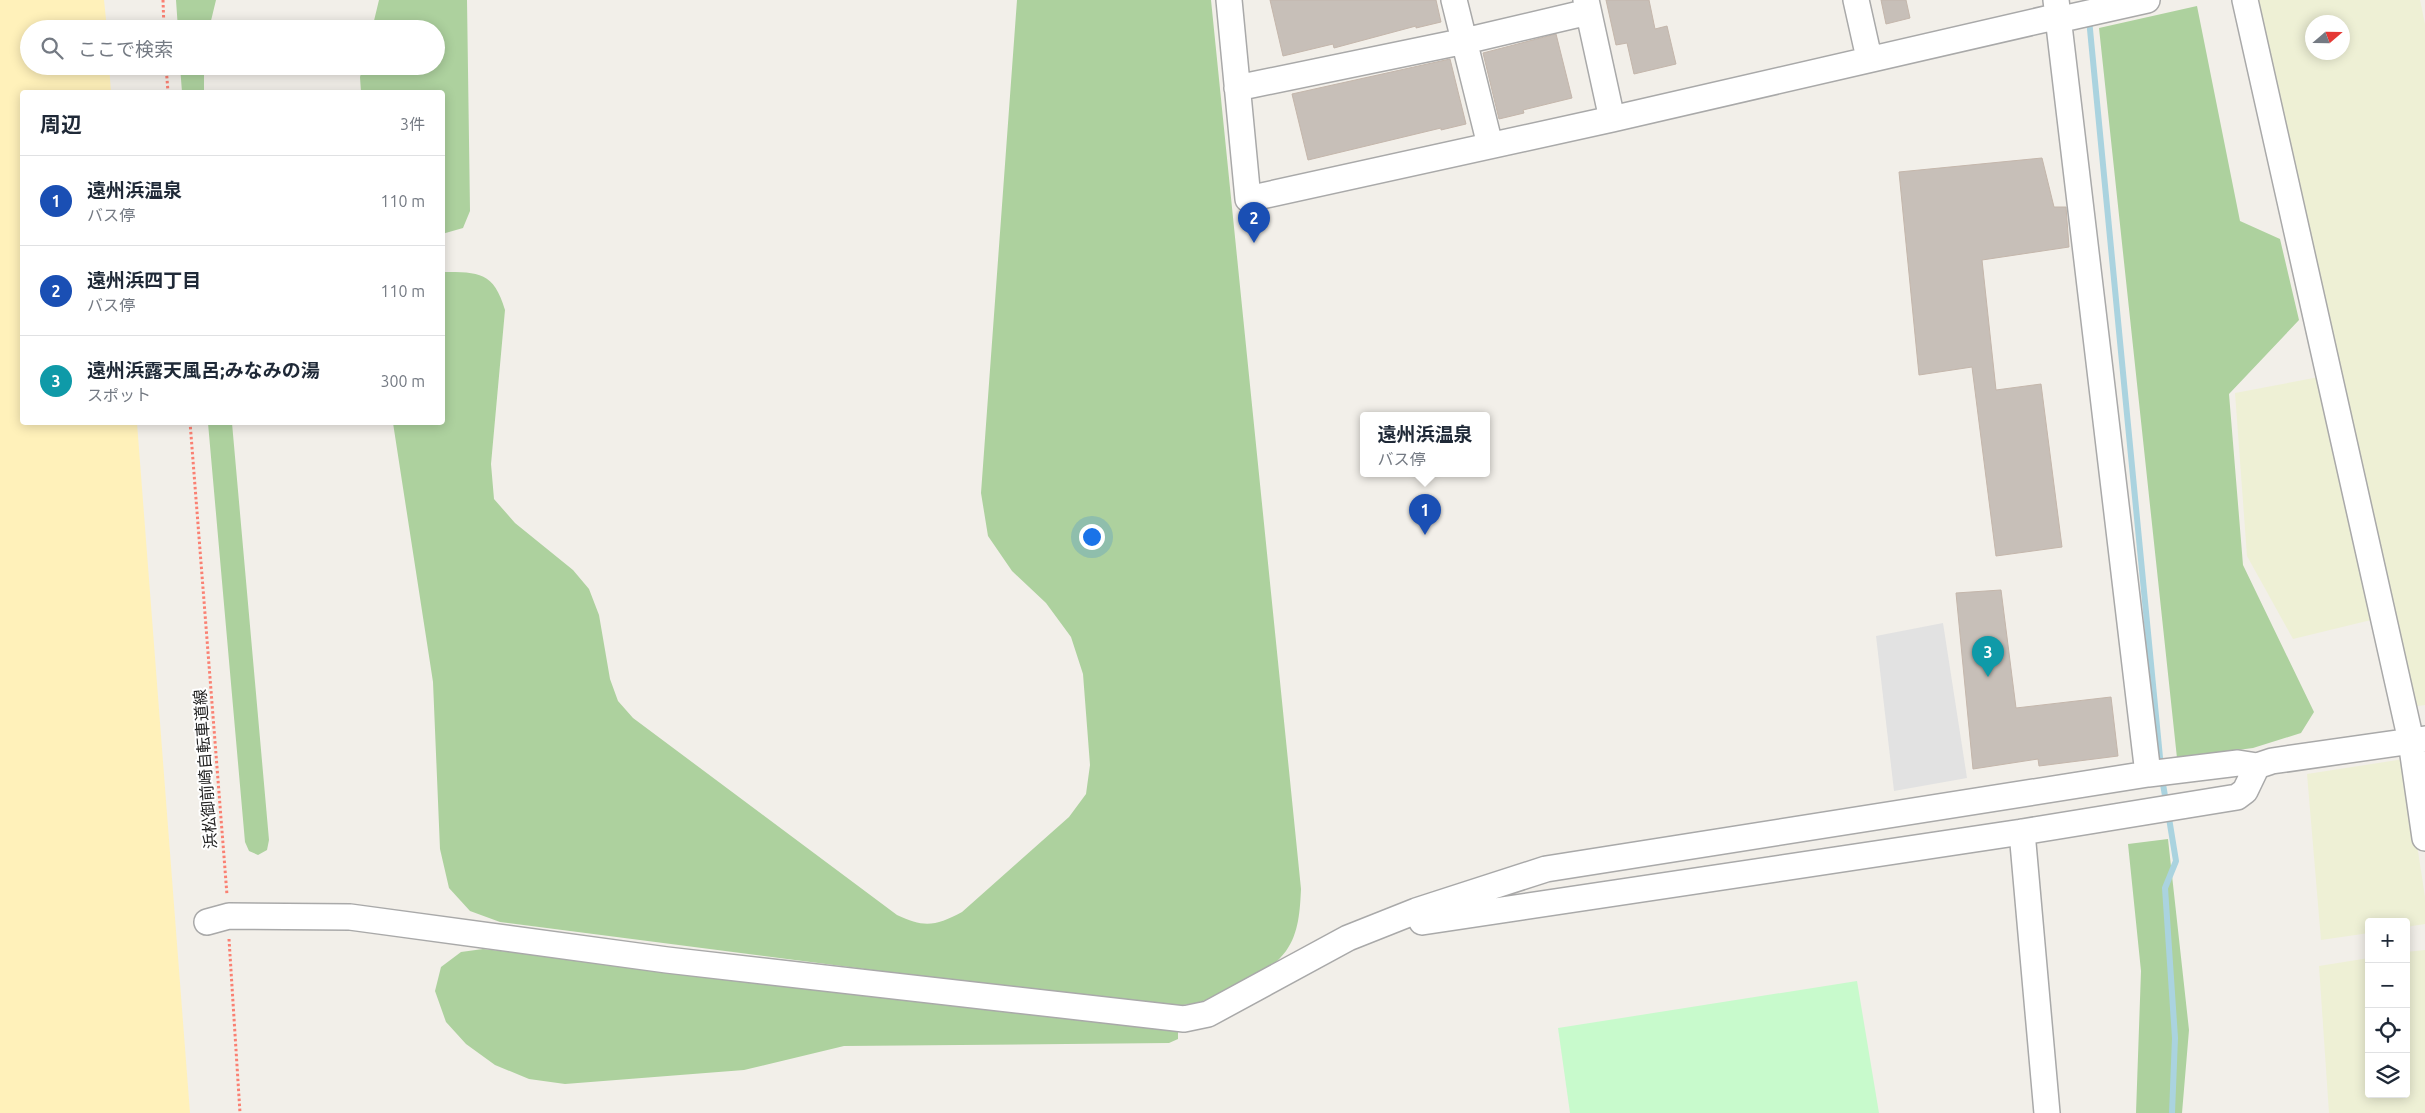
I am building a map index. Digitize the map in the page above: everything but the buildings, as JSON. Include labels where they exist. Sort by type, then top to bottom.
[{"type":"street","points":[[1229,0],[1248,199],[1612,119],[1869,58],[2058,8]]},
{"type":"street","points":[[1454,0],[1490,145]]},
{"type":"street","points":[[1856,0],[1869,58]]},
{"type":"street","points":[[2058,8],[2070,17],[2147,0]]},
{"type":"street","points":[[2245,0],[2418,740],[2425,838]]},
{"type":"street","points":[[1237,88],[1464,41],[1587,6],[1612,119]]},
{"type":"street","points":[[2058,8],[2148,774]]},
{"type":"street","points":[[218,919],[350,917],[667,960],[1184,1019],[1208,1014],[1348,938],[1416,911],[1546,869],[2148,774],[2238,763],[2257,766],[2272,761],[2418,740]]},
{"type":"street","points":[[1372,929],[2022,832],[2237,797],[2245,791],[2257,766]]},
{"type":"street","points":[[2022,832],[2047,1113]]},
{"type":"path","points":[[163,0],[164,20]]},
{"type":"path","points":[[167,75],[168,90]]},
{"type":"path","name":"浜松御前崎自転車道線","points":[[190,425],[218,919],[240,1113]]},
{"type":"green space","points":[[176,0],[216,0],[211,20],[177,20]]},
{"type":"green space","points":[[379,0],[467,0],[470,211],[463,228],[445,233],[445,90],[361,90],[361,75],[445,75],[445,20],[374,20]]},
{"type":"green space","points":[[1017,0],[1211,0],[1301,889],[1298,921],[1294,937],[1286,951],[1266,970],[1239,987],[1210,999],[1176,1006],[1153,1006],[500,922],[470,911],[449,888],[440,849],[433,682],[393,425],[445,425],[445,272],[476,274],[483,277],[490,281],[501,297],[505,310],[491,464],[494,499],[515,523],[573,570],[589,589],[599,615],[610,679],[618,701],[633,718],[897,915],[915,922],[937,923],[962,912],[1069,817],[1086,794],[1090,765],[1083,674],[1071,637],[1046,603],[1012,571],[988,536],[981,493]]},
{"type":"green space","points":[[2254,0],[2420,0],[2425,24],[2425,705],[2411,707]]},
{"type":"green space","points":[[2197,6],[2240,221],[2280,239],[2299,320],[2229,394],[2243,565],[2314,712],[2301,733],[2253,748],[2177,758],[2099,28]]},
{"type":"green space","points":[[181,75],[204,75],[204,90],[182,90]]},
{"type":"green space","points":[[2319,377],[2371,620],[2293,639],[2247,556],[2235,393]]},
{"type":"green space","points":[[208,425],[232,425],[269,840],[267,850],[258,855],[249,851],[245,842]]},
{"type":"green space","points":[[2404,759],[2425,897],[2425,924],[2410,926],[2410,918],[2365,918],[2365,934],[2321,940],[2307,774]]},
{"type":"green space","points":[[2168,839],[2189,1030],[2182,1113],[2136,1113],[2141,971],[2128,844]]},
{"type":"green space","points":[[483,949],[1170,1025],[1178,1031],[1178,1039],[1169,1043],[844,1046],[744,1070],[565,1084],[529,1079],[495,1065],[466,1044],[446,1022],[435,991],[441,967],[461,952]]},
{"type":"green space","points":[[2425,950],[2425,1113],[2329,1113],[2319,966],[2365,959],[2365,1098],[2410,1098],[2410,952]]},
{"type":"green space","points":[[1857,981],[1879,1113],[1570,1113],[1558,1028]]},
{"type":"sand","points":[[0,0],[104,0],[106,20],[20,20],[20,75],[110,75],[111,90],[20,90],[20,425],[137,425],[190,1113],[0,1113]]},
{"type":"shaded area","points":[[1943,623],[1967,778],[1894,791],[1876,636]]},
{"type":"waterway","points":[[2089,19],[2161,768]]},
{"type":"waterway","points":[[2162,778],[2166,802]]},
{"type":"waterway","points":[[2168,812],[2176,861],[2165,888],[2175,1038],[2172,1113]]},
{"type":"place","name":"遠州浜四丁目","points":[[1254,243]]},
{"type":"place","name":"遠州浜温泉","points":[[1425,535]]},
{"type":"place","name":"遠州浜露天風呂;みなみの湯","points":[[1988,677]]}]
